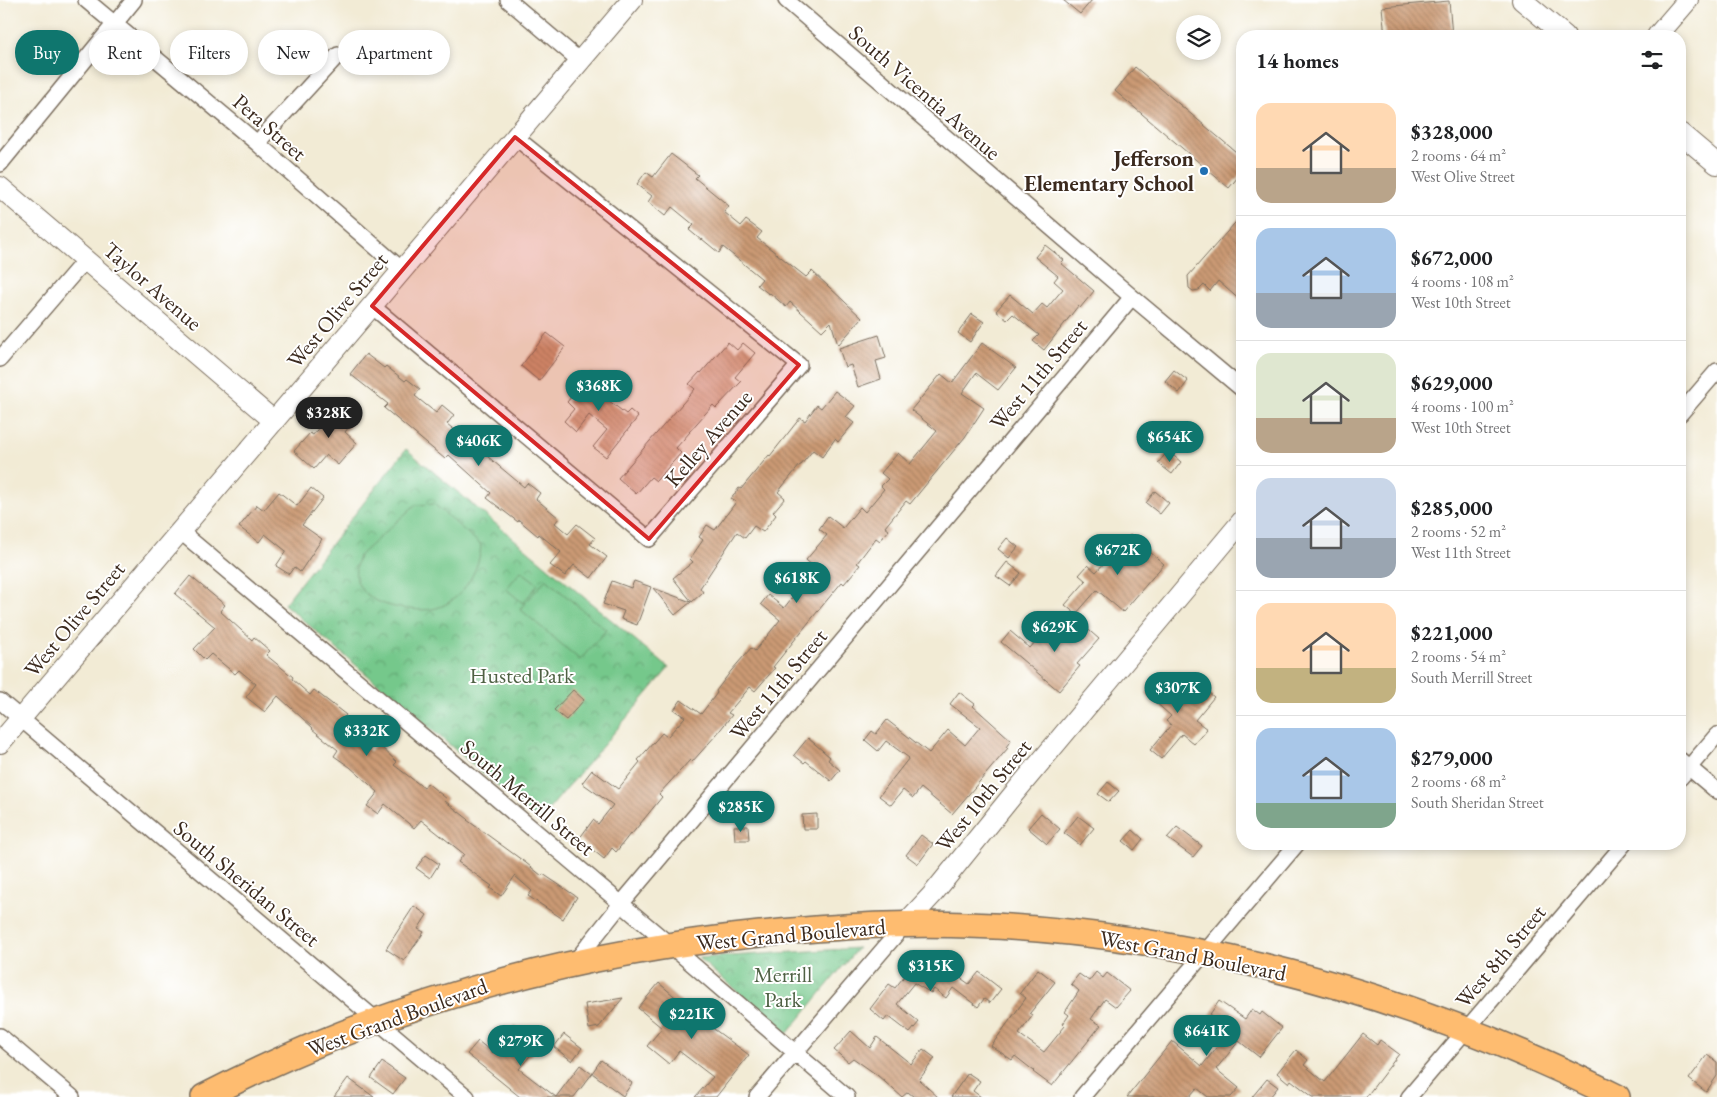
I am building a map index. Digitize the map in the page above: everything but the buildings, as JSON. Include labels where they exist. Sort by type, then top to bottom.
[{"type":"main road","name":"West Grand Boulevard","points":[[204,1097],[295,1054],[426,1003],[574,962],[670,945],[826,928],[905,924],[1029,929],[1104,937],[1262,966],[1339,986],[1467,1029],[1557,1067],[1617,1097]]},
{"type":"street","name":"Pera Street","points":[[86,0],[258,143],[402,270]]},
{"type":"street","points":[[0,164],[113,23],[134,0]]},
{"type":"street","points":[[508,0],[580,61]]},
{"type":"street","name":"West Olive Street","points":[[0,743],[632,0]]},
{"type":"street","name":"South Vicentia Avenue","points":[[786,0],[1236,384]]},
{"type":"street","points":[[1522,0],[1558,30]]},
{"type":"street","points":[[1662,30],[1688,0]]},
{"type":"street","points":[[258,143],[338,55]]},
{"type":"street","name":"Kelley Avenue","points":[[372,306],[649,539],[799,365],[515,136]]},
{"type":"street","points":[[1686,138],[1717,164]]},
{"type":"street","name":"Taylor Avenue","points":[[0,187],[274,421]]},
{"type":"street","points":[[0,360],[86,259]]},
{"type":"street","name":"West 11th Street","points":[[574,962],[620,904],[1132,297]]},
{"type":"street","points":[[1686,407],[1717,370]]},
{"type":"street","name":"West 10th Street","points":[[757,1097],[932,895],[1012,796],[1236,528]]},
{"type":"street","name":"South Merrill Street","points":[[180,531],[847,1097]]},
{"type":"street","name":"South Sheridan Street","points":[[0,701],[467,1097]]},
{"type":"street","points":[[1686,765],[1717,735]]},
{"type":"street","points":[[1686,770],[1717,791]]},
{"type":"street","points":[[1082,1097],[1292,850]]},
{"type":"street","name":"West 8th Street","points":[[1409,1097],[1619,850]]},
{"type":"street","points":[[0,1036],[72,1097]]},
{"type":"highlighted area","points":[[515,137],[799,365],[649,539],[372,306]]},
{"type":"green space","name":"Husted Park","points":[[406,449],[669,668],[539,821],[284,604]]},
{"type":"green space","points":[[434,504],[481,545],[478,563],[469,581],[464,589],[450,602],[434,609],[396,607],[375,600],[360,587],[356,579],[359,556],[415,505]]},
{"type":"green space","points":[[521,571],[538,584],[523,603],[506,589]]},
{"type":"green space","points":[[546,579],[606,630],[580,660],[520,609]]},
{"type":"green space","name":"Merrill Park","points":[[858,948],[787,1034],[698,958]]},
{"type":"place","name":"Jefferson Elementary School","points":[[1204,171]]}]
